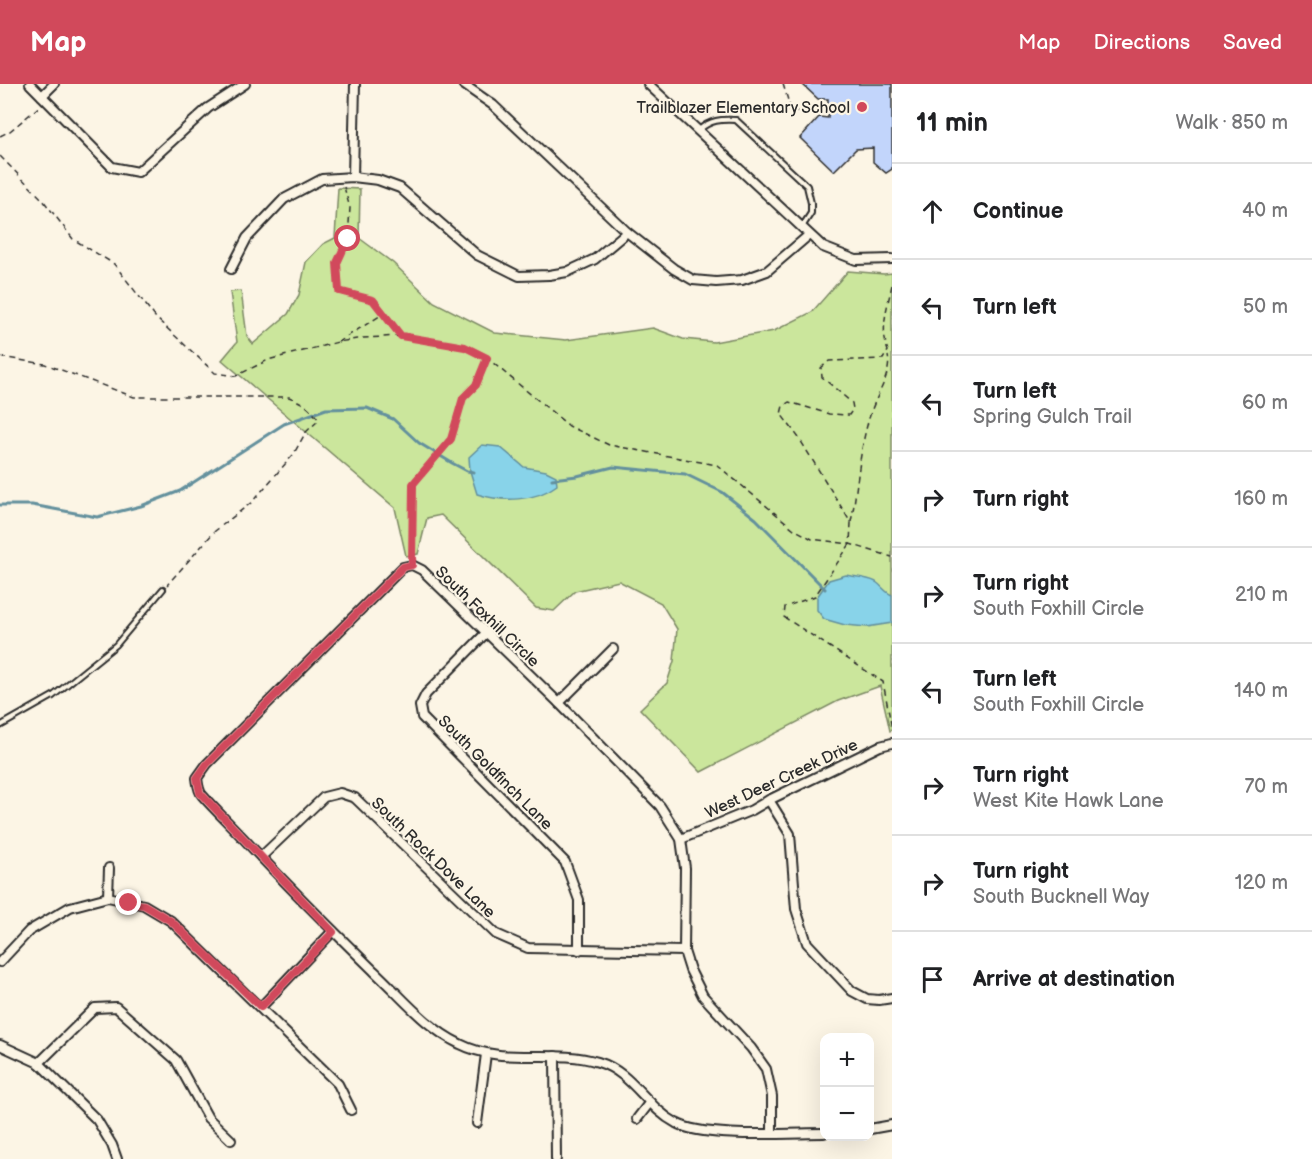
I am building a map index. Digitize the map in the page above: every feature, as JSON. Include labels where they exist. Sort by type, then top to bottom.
[{"type":"street","points":[[30,84],[112,167],[138,172],[208,108],[245,84]]},
{"type":"street","points":[[44,98],[54,84]]},
{"type":"street","points":[[353,177],[355,84]]},
{"type":"street","points":[[463,84],[493,105],[627,232],[674,269],[693,280],[716,282],[742,279],[767,271],[809,235]]},
{"type":"street","points":[[648,84],[823,247],[856,260],[892,259]]},
{"type":"street","points":[[231,269],[247,238],[284,199],[322,179],[353,177],[378,180],[400,188],[477,255],[519,276],[567,272],[595,259],[627,232]]},
{"type":"street","name":"South Foxhill Circle","points":[[772,1134],[772,1096],[766,1069],[751,1048],[703,996],[690,970],[684,951],[685,868],[681,839],[660,806],[422,570],[412,565],[403,567],[207,764],[197,778],[200,793],[333,932],[440,1034],[462,1046],[486,1054],[580,1057],[601,1062],[621,1072],[650,1102],[676,1124],[704,1131],[772,1134],[820,1133]]},
{"type":"street","name":"South Goldfinch Lane","points":[[487,632],[426,694],[420,706],[422,717],[565,862],[579,900],[579,950]]},
{"type":"street","points":[[558,703],[613,649]]},
{"type":"street","name":"West Deer Creek Drive","points":[[681,839],[752,810],[880,746],[892,743]]},
{"type":"street","name":"South Rock Dove Lane","points":[[261,857],[324,797],[340,793],[355,798],[496,934],[528,948],[684,951]]},
{"type":"street","points":[[769,800],[790,834],[796,909],[807,943],[852,991],[867,999],[892,998]]},
{"type":"street","points":[[108,897],[110,868]]},
{"type":"street","points":[[0,962],[29,931],[70,907],[108,897],[144,905],[171,921],[261,1007],[338,1084],[351,1110]]},
{"type":"street","points":[[261,1007],[333,932]]},
{"type":"street","points":[[39,1063],[95,1008],[116,1007],[176,1060],[208,1118],[231,1140]]},
{"type":"street","points":[[0,1045],[39,1063],[97,1120],[112,1145],[117,1159]]},
{"type":"street","points":[[477,1123],[486,1054]]},
{"type":"street","points":[[555,1056],[556,1159]]},
{"type":"street","points":[[637,1119],[650,1102]]},
{"type":"street","points":[[874,1128],[892,1125]]},
{"type":"lane","points":[[698,131],[707,123],[736,120],[807,186],[811,213],[801,228]]},
{"type":"lane","points":[[0,726],[53,696],[116,645],[163,589]]},
{"type":"path","points":[[783,84],[791,111]]},
{"type":"path","points":[[0,136],[10,131],[44,98]]},
{"type":"path","points":[[736,113],[825,110]]},
{"type":"path","points":[[680,115],[714,114]]},
{"type":"path","points":[[0,156],[43,200],[73,238],[114,264],[156,318],[215,373],[236,376],[268,360],[338,342],[401,336],[465,347],[487,358],[568,426],[609,445],[717,465],[794,529],[812,539],[850,544],[892,557]]},
{"type":"path","points":[[342,178],[350,208],[348,239],[337,263],[339,291],[373,300],[401,336]]},
{"type":"path","points":[[892,285],[883,327],[890,362],[889,372],[871,412],[865,434],[851,523],[850,544],[815,596],[785,607],[784,617],[883,682],[892,729]]},
{"type":"path","points":[[338,342],[384,314]]},
{"type":"path","points":[[851,523],[799,438],[781,414],[783,406],[789,402],[829,414],[849,415],[853,409],[852,403],[822,376],[821,368],[829,361],[883,359],[887,355]]},
{"type":"path","points":[[0,357],[45,364],[134,397],[289,397],[310,408],[319,420],[306,432],[293,455],[252,502],[215,531],[163,589]]},
{"type":"path","points":[[412,565],[413,484],[451,439],[463,398],[476,385],[487,358]]},
{"type":"green space","points":[[338,188],[360,189],[359,238],[393,263],[434,302],[495,333],[566,340],[653,328],[683,339],[714,342],[774,331],[812,312],[848,271],[892,273],[892,730],[890,731],[880,686],[838,701],[701,772],[640,709],[667,683],[674,661],[677,629],[661,603],[619,581],[575,591],[554,611],[536,608],[441,515],[427,518],[418,554],[406,556],[395,508],[222,360],[237,342],[230,292],[241,291],[247,336],[253,344],[288,314],[299,295],[306,262],[323,244],[335,238]]},
{"type":"water","points":[[482,445],[500,447],[524,467],[546,471],[556,476],[557,485],[539,495],[518,499],[477,494],[470,471],[469,457]]},
{"type":"water","points":[[846,575],[873,580],[892,595],[892,623],[867,627],[845,625],[824,619],[817,610],[817,597],[829,580]]},
{"type":"building","points":[[802,84],[892,84],[892,169],[886,173],[873,162],[873,148],[856,149],[834,171],[800,138],[819,117],[828,118],[828,99],[818,99]]},
{"type":"waterway","points":[[0,505],[32,505],[97,517],[141,506],[180,491],[284,424],[326,409],[367,408],[393,419],[419,443],[467,471],[474,472]]},
{"type":"waterway","points":[[552,479],[577,476],[613,467],[685,474],[722,492],[756,519],[825,589]]},
{"type":"place","name":"Trailblazer Elementary School","points":[[862,107]]},
{"type":"route","points":[[129,903],[144,905],[171,921],[261,1007],[333,932],[200,793],[197,778],[207,764],[403,567],[412,565],[413,484],[451,439],[463,398],[476,385],[487,358],[465,347],[401,336],[373,300],[339,291],[337,263],[348,239]]}]
